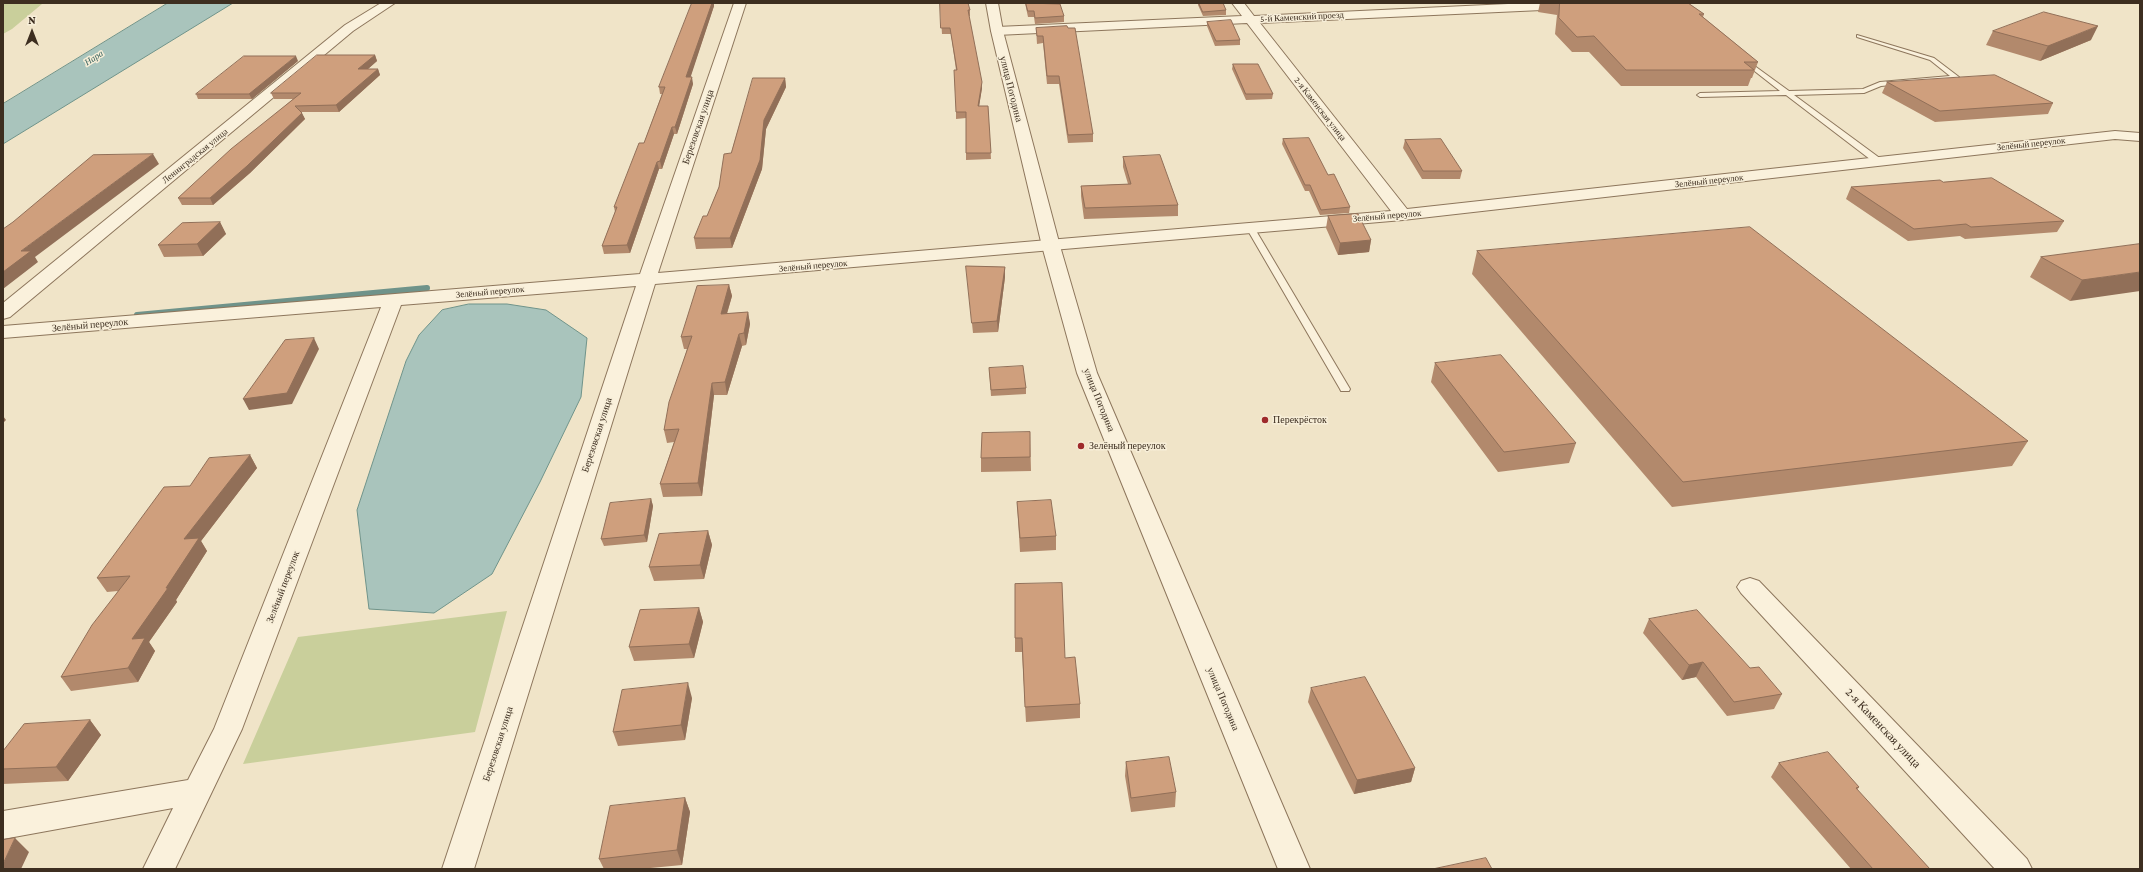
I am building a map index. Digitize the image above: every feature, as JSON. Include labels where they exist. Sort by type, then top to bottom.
[{"type":"street","name":"Ленинградская улица","points":[[3,314],[349,28],[390,3]]},
{"type":"street","name":"Березовская улица","points":[[458,869],[647,279],[740,3]]},
{"type":"street","name":"улица Погодина","points":[[992,3],[996,31],[1051,246],[1087,374],[1294,869]]},
{"type":"street","name":"2-я Каменская улица","points":[[1238,3],[1403,215]]},
{"type":"street","points":[[1361,3],[1376,14]]},
{"type":"street","name":"5-й Каменский проезд","points":[[996,31],[1376,14],[1474,6],[1607,3]]},
{"type":"street","name":"Зелёный переулок","points":[[3,332],[1251,229],[1403,215],[2115,135],[2140,137]]},
{"type":"street","name":"Зелёный переулок","points":[[158,869],[228,729],[393,300]]},
{"type":"street","name":"2-я Каменская улица","points":[[1750,587],[2016,869]]},
{"type":"street","points":[[3,825],[197,791]]},
{"type":"lane","points":[[1700,95],[1864,91],[1880,84],[1956,77],[1932,59],[1859,36]]},
{"type":"lane","points":[[1738,55],[1878,161]]},
{"type":"lane","points":[[1251,229],[1345,389]]},
{"type":"green space","points":[[3,3],[42,4],[12,29],[3,34]]},
{"type":"green space","points":[[507,611],[475,732],[243,764],[298,637]]},
{"type":"water","name":"Нара","points":[[168,3],[233,3],[3,144],[3,104]]},
{"type":"water","points":[[469,304],[507,304],[546,310],[587,338],[581,397],[540,482],[492,574],[434,613],[369,609],[357,510],[406,361],[419,335],[442,310]]},
{"type":"building","points":[[692,3],[712,3],[686,77],[692,77],[675,127],[672,127],[660,161],[657,162],[627,245],[602,246],[617,207],[614,207],[639,143],[644,143],[665,87],[659,87]]},
{"type":"building","points":[[940,3],[968,3],[970,10],[968,10],[982,82],[978,106],[988,106],[991,153],[966,153],[966,112],[956,112],[954,70],[957,70],[950,28],[941,28]]},
{"type":"building","points":[[1026,3],[1060,4],[1064,16],[1035,18],[1034,11],[1028,11]]},
{"type":"building","points":[[1199,3],[1223,3],[1226,10],[1203,12]]},
{"type":"building","points":[[1560,3],[1688,3],[1704,14],[1699,14],[1758,62],[1744,62],[1754,70],[1626,70],[1594,36],[1577,37],[1559,18]]},
{"type":"building","points":[[2044,12],[2098,26],[2048,46],[1993,31]]},
{"type":"building","points":[[1231,20],[1240,40],[1216,41],[1207,22]]},
{"type":"building","points":[[1067,26],[1068,28],[1075,28],[1093,134],[1068,135],[1059,76],[1047,76],[1043,36],[1037,36],[1036,28]]},
{"type":"building","points":[[317,55],[375,55],[358,69],[378,69],[336,105],[295,106],[302,113],[247,166],[210,198],[178,198],[231,149],[301,93],[271,93]]},
{"type":"building","points":[[244,56],[296,56],[249,94],[196,94]]},
{"type":"building","points":[[1233,64],[1258,64],[1273,94],[1246,94]]},
{"type":"building","points":[[1995,75],[2053,103],[1940,111],[1887,82]]},
{"type":"building","points":[[753,78],[785,78],[764,120],[760,160],[730,238],[694,238],[703,216],[707,216],[719,187],[724,154],[731,153]]},
{"type":"building","points":[[1309,138],[1328,175],[1334,174],[1350,207],[1321,210],[1310,185],[1305,185],[1283,139]]},
{"type":"building","points":[[1441,139],[1462,171],[1423,171],[1405,140]]},
{"type":"building","points":[[153,154],[21,251],[31,251],[3,272],[3,229],[93,155]]},
{"type":"building","points":[[1160,155],[1178,205],[1085,208],[1081,186],[1131,184],[1123,157]]},
{"type":"building","points":[[1992,178],[2064,221],[1971,227],[1966,224],[1914,229],[1851,187],[1940,180],[1943,182]]},
{"type":"building","points":[[1358,214],[1371,240],[1340,243],[1328,216]]},
{"type":"building","points":[[220,222],[197,244],[158,245],[182,223]]},
{"type":"building","points":[[1750,227],[2028,441],[1683,482],[1477,251]]},
{"type":"building","points":[[2140,244],[2140,272],[2082,280],[2041,257]]},
{"type":"building","points":[[966,266],[1005,267],[997,321],[972,323]]},
{"type":"building","points":[[729,285],[721,314],[748,312],[744,333],[739,334],[725,382],[712,383],[698,483],[660,484],[679,429],[664,430],[669,402],[692,336],[681,337],[697,286]]},
{"type":"building","points":[[314,338],[287,393],[243,399],[285,340]]},
{"type":"building","points":[[1501,355],[1576,443],[1504,452],[1435,363]]},
{"type":"building","points":[[1023,366],[1026,388],[991,390],[989,368]]},
{"type":"building","points":[[1030,432],[1030,457],[981,458],[982,433]]},
{"type":"building","points":[[250,455],[184,539],[199,538],[166,588],[168,588],[132,639],[145,638],[128,668],[61,677],[92,625],[130,576],[97,578],[164,487],[190,486],[209,458]]},
{"type":"building","points":[[651,499],[644,535],[601,539],[610,503]]},
{"type":"building","points":[[1051,500],[1056,536],[1020,538],[1017,502]]},
{"type":"building","points":[[708,531],[700,565],[649,567],[659,534]]},
{"type":"building","points":[[1062,583],[1065,658],[1075,657],[1080,704],[1025,707],[1022,638],[1015,638],[1015,584]]},
{"type":"building","points":[[699,608],[689,644],[629,647],[640,610]]},
{"type":"building","points":[[1697,610],[1750,668],[1759,667],[1782,694],[1734,702],[1703,662],[1689,665],[1649,619]]},
{"type":"building","points":[[1365,677],[1415,768],[1357,780],[1311,688]]},
{"type":"building","points":[[688,683],[681,725],[613,732],[622,690]]},
{"type":"building","points":[[90,720],[56,767],[3,769],[3,751],[24,724]]},
{"type":"building","points":[[1828,752],[1859,787],[1856,788],[1930,869],[1873,869],[1779,763]]},
{"type":"building","points":[[1169,757],[1176,792],[1131,798],[1126,762]]},
{"type":"building","points":[[685,798],[677,850],[599,859],[610,806]]},
{"type":"building","points":[[15,838],[3,864],[3,840]]},
{"type":"building","points":[[1486,858],[1492,869],[1433,869]]},
{"type":"waterway","points":[[137,315],[427,288]]},
{"type":"place","name":"Перекрёсток","points":[[1265,420]]},
{"type":"place","name":"Зелёный переулок","points":[[1081,446]]}]
